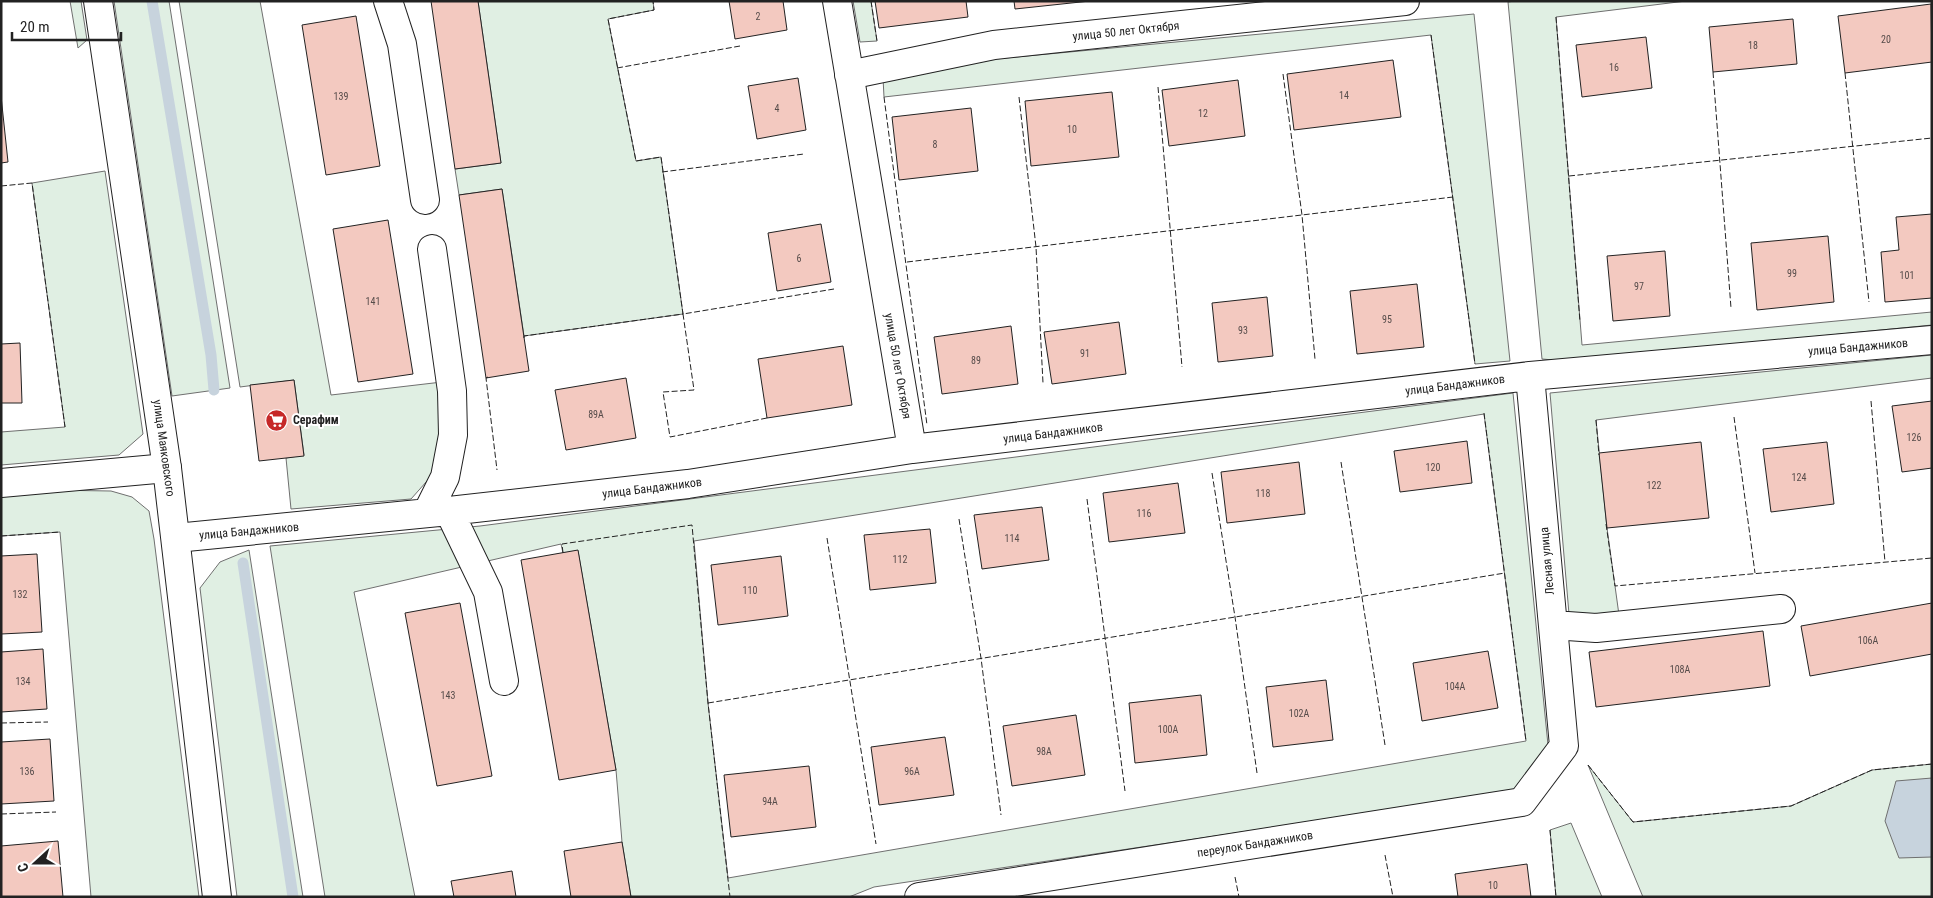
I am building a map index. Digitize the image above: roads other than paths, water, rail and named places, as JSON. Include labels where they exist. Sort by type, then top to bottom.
[{"type":"street","name":"улица Маяковского","points":[[98,1],[167,468],[217,897]]},
{"type":"street","points":[[388,1],[402,44],[425,200]]},
{"type":"street","name":"улица 50 лет Октября","points":[[837,1],[912,449]]},
{"type":"street","name":"улица 50 лет Октября","points":[[849,75],[994,45],[1405,1]]},
{"type":"street","points":[[432,249],[452,391],[453,435],[438,512],[488,592],[504,682]]},
{"type":"street","name":"улица Бандажников","points":[[176,538],[438,512],[688,484],[912,449],[1530,376],[1932,340]]},
{"type":"street","name":"Лесная улица","points":[[1530,376],[1564,746]]},
{"type":"street","points":[[1,483],[167,468]]},
{"type":"street","points":[[1553,625],[1596,628],[1781,609]]},
{"type":"street","name":"переулок Бандажников","points":[[919,897],[1522,802],[1564,746]]},
{"type":"waterway","points":[[152,1],[211,355],[214,390]]},
{"type":"waterway","points":[[243,563],[293,897]]},
{"type":"place","name":"Серафим","points":[[277,420]]}]
